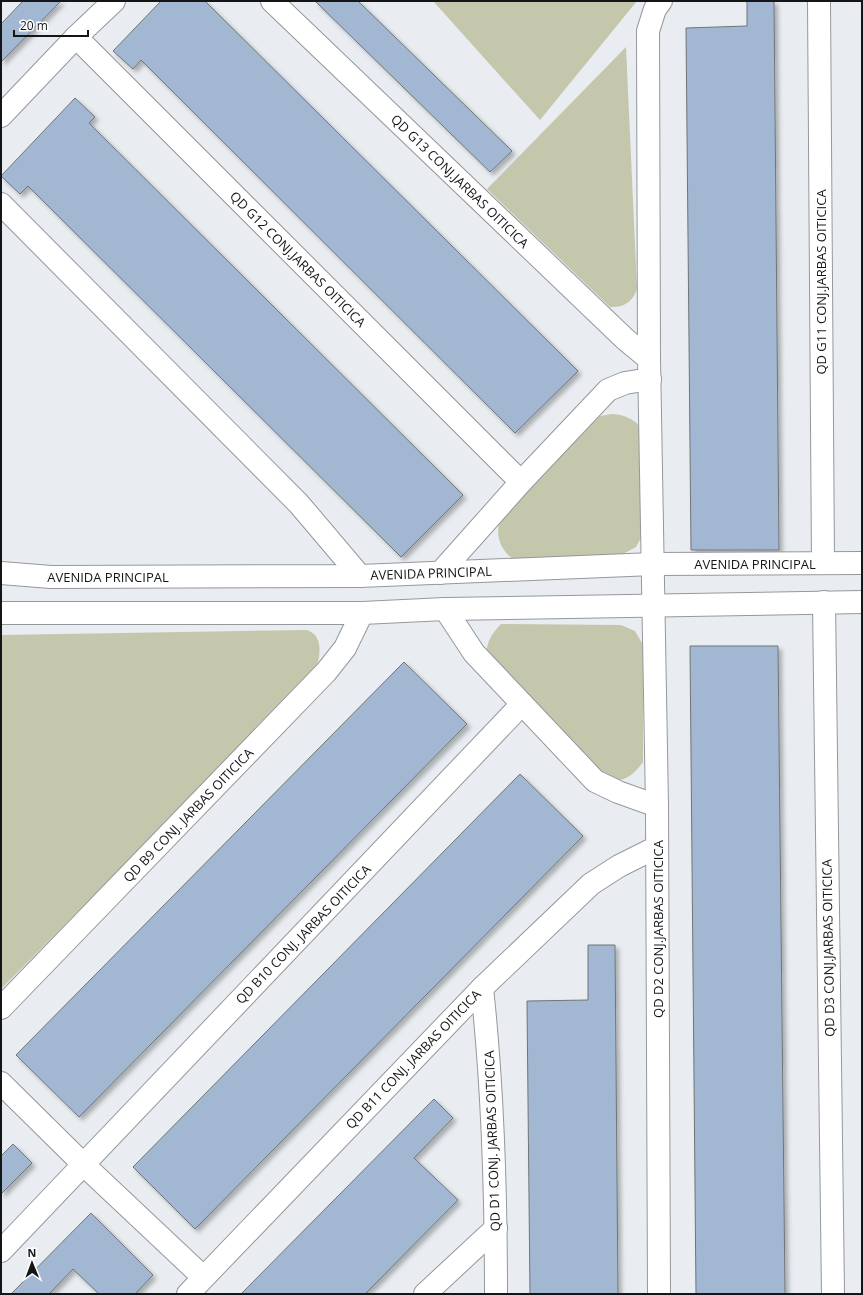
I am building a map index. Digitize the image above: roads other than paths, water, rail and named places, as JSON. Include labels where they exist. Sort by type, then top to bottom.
[{"type":"street","points":[[1,116],[76,37],[114,1]]},
{"type":"street","name":"QD G13 CONJ.JARBAS OITICICA","points":[[272,1],[619,334],[649,369]]},
{"type":"street","name":"QD G11 CONJ.JARBAS OITICICA","points":[[820,1],[823,563]]},
{"type":"street","points":[[652,564],[649,369],[648,31],[658,5]]},
{"type":"street","name":"QD G12 CONJ.JARBAS OITICICA","points":[[76,37],[520,482]]},
{"type":"street","points":[[1,204],[299,504],[360,576]]},
{"type":"street","points":[[440,573],[520,482],[608,390],[625,383],[649,369]]},
{"type":"street","name":"AVENIDA PRINCIPAL","points":[[1,573],[51,577],[360,576],[652,564],[862,563]]},
{"type":"street","name":"QD D2 CONJ.JARBAS OITICICA","points":[[652,564],[658,847],[659,1294]]},
{"type":"street","name":"QD D3 CONJ.JARBAS OITICICA","points":[[824,602],[833,1294]]},
{"type":"street","points":[[1,613],[362,613],[445,609],[653,604],[862,602]]},
{"type":"street","points":[[445,609],[474,653],[595,782],[657,806]]},
{"type":"street","name":"QD B9 CONJ. JARBAS OITICICA","points":[[1,1008],[326,672],[345,648],[362,613]]},
{"type":"street","name":"QD B10 CONJ. JARBAS OITICICA","points":[[1,1251],[522,704]]},
{"type":"street","name":"QD B11 CONJ. JARBAS OITICICA","points":[[188,1294],[482,988],[591,884],[619,866],[658,847]]},
{"type":"street","name":"QD D1 CONJ. JARBAS OITICICA","points":[[482,988],[489,1049],[496,1228],[496,1294]]},
{"type":"street","points":[[1,1083],[84,1165],[203,1277]]},
{"type":"street","points":[[425,1294],[496,1228]]}]
